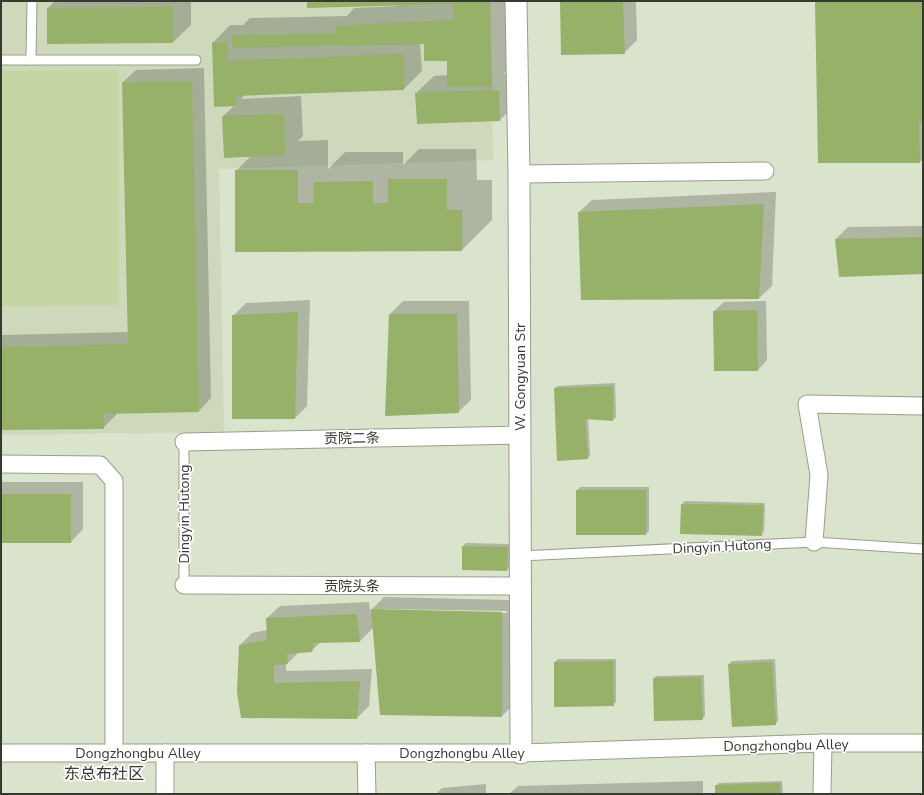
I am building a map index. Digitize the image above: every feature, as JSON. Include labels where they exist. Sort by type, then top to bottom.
[{"type":"street","name":"W. Gongyuan Str","points":[[516,1],[519,174],[521,753]]},
{"type":"street","points":[[519,174],[765,171]]},
{"type":"street","points":[[814,542],[819,475],[807,404],[923,406]]},
{"type":"street","name":"贡院二条","points":[[184,442],[520,435]]},
{"type":"street","points":[[1,464],[100,465],[114,481],[114,752]]},
{"type":"street","name":"贡院头条","points":[[184,586],[520,586]]},
{"type":"street","points":[[822,794],[823,743]]},
{"type":"street","name":"Dongzhongbu Alley","points":[[1,753],[521,753],[823,743],[923,743]]},
{"type":"street","points":[[165,753],[165,794]]},
{"type":"street","points":[[366,753],[367,794]]},
{"type":"lane","points":[[31,60],[32,1]]},
{"type":"lane","points":[[1,60],[196,60]]},
{"type":"lane","name":"Dingyin Hutong","points":[[184,442],[184,586]]},
{"type":"lane","name":"Dingyin Hutong","points":[[520,556],[814,542],[923,549]]},
{"type":"shaded area","points":[[1,1],[490,1],[493,160],[219,169],[224,432],[1,435]]},
{"type":"green space","points":[[119,70],[119,305],[1,306],[1,71]]},
{"type":"building","points":[[307,1],[490,1],[492,87],[447,87],[447,61],[424,61],[424,44],[233,48],[231,35],[336,33],[336,26],[453,20],[453,4],[307,8]]},
{"type":"building","points":[[560,1],[623,1],[625,54],[561,55]]},
{"type":"building","points":[[815,1],[923,1],[923,122],[919,123],[920,163],[818,163]]},
{"type":"building","points":[[173,7],[173,43],[47,44],[47,8]]},
{"type":"building","points":[[212,42],[228,42],[228,61],[403,54],[404,90],[236,96],[235,106],[214,107]]},
{"type":"building","points":[[192,81],[199,412],[104,414],[104,429],[1,430],[1,347],[128,344],[122,82]]},
{"type":"building","points":[[499,90],[500,121],[417,124],[415,93]]},
{"type":"building","points":[[284,114],[285,155],[224,158],[222,116]]},
{"type":"building","points":[[235,170],[298,170],[298,203],[314,203],[314,182],[373,181],[373,203],[388,203],[388,179],[447,179],[447,210],[462,210],[462,251],[235,252]]},
{"type":"building","points":[[764,204],[759,299],[581,300],[578,212]]},
{"type":"building","points":[[923,237],[923,274],[839,277],[835,239]]},
{"type":"building","points":[[757,310],[758,371],[714,371],[713,311]]},
{"type":"building","points":[[298,312],[295,419],[232,419],[232,315]]},
{"type":"building","points":[[389,314],[457,314],[459,413],[385,416]]},
{"type":"building","points":[[613,386],[613,421],[585,419],[588,459],[557,461],[554,388]]},
{"type":"building","points":[[576,490],[646,490],[646,535],[576,535]]},
{"type":"building","points":[[1,494],[71,494],[71,543],[1,543]]},
{"type":"building","points":[[681,504],[763,505],[762,536],[680,534]]},
{"type":"building","points":[[462,546],[508,547],[507,571],[462,570]]},
{"type":"building","points":[[371,609],[502,612],[502,717],[380,715]]},
{"type":"building","points":[[357,614],[360,642],[314,643],[312,652],[287,654],[288,664],[274,665],[274,683],[360,681],[357,719],[241,718],[237,692],[239,645],[267,640],[266,618]]},
{"type":"building","points":[[613,661],[614,706],[554,707],[554,662]]},
{"type":"building","points":[[772,662],[776,725],[732,727],[728,664]]},
{"type":"building","points":[[701,677],[703,720],[654,721],[653,678]]},
{"type":"building","points":[[780,783],[780,794],[715,794],[715,785]]},
{"type":"district","name":"东总布社区","points":[[104,773]]}]
